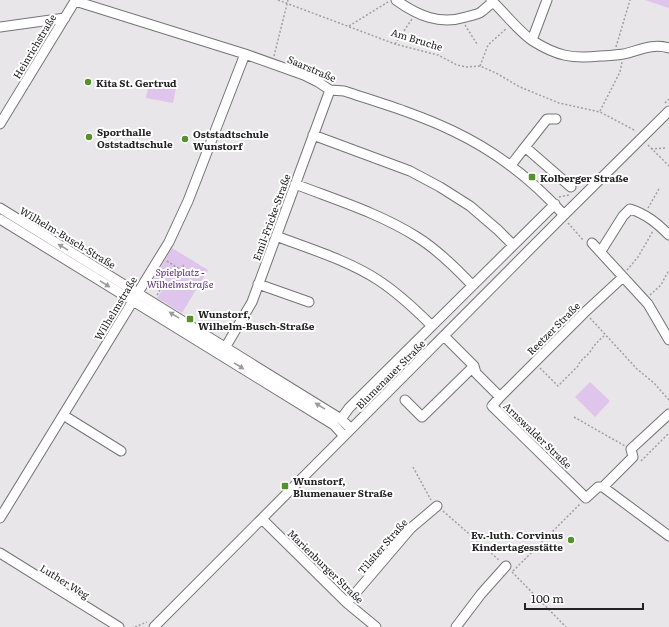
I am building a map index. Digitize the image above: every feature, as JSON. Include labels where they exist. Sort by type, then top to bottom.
[{"type":"street","points":[[396,0],[424,16],[442,20],[461,18],[480,13],[492,1],[532,40],[557,53],[570,57],[583,58],[624,54],[652,46],[663,46],[669,48]]},
{"type":"street","points":[[532,40],[547,0]]},
{"type":"street","name":"Heinrichstraße","points":[[0,124],[75,1]]},
{"type":"street","name":"Saarstraße","points":[[75,1],[245,54],[304,75],[330,90],[344,90],[452,130],[483,147],[511,166],[541,189],[564,215]]},
{"type":"street","points":[[0,27],[65,18]]},
{"type":"street","name":"Wilhelmstraße","points":[[0,518],[168,242],[188,201],[245,54]]},
{"type":"street","name":"Emil-Fricke-Straße","points":[[223,351],[252,302],[330,90]]},
{"type":"street","name":"Blumenauer Straße","points":[[154,627],[642,138],[666,108]]},
{"type":"street","points":[[511,166],[547,119],[556,119]]},
{"type":"street","points":[[313,135],[416,174],[470,206],[513,245]]},
{"type":"street","points":[[525,147],[571,191]]},
{"type":"street","points":[[296,184],[382,218],[417,237],[450,262],[472,285]]},
{"type":"street","name":"Blumenauer Straße","points":[[341,420],[345,413],[553,203]]},
{"type":"street","name":"Wilhelm-Busch-Straße","points":[[0,208],[135,297],[153,302],[223,351],[334,425],[348,432]]},
{"type":"street","points":[[601,251],[622,216],[630,209],[644,214],[658,223],[669,235]]},
{"type":"street","name":"Wilhelm-Busch-Straße","points":[[0,219],[135,297],[223,351],[341,420],[348,432]]},
{"type":"street","points":[[276,236],[333,257],[377,280],[404,299],[432,326]]},
{"type":"street","points":[[592,243],[601,251],[648,304],[668,335]]},
{"type":"street","name":"Reetzer Straße","points":[[500,397],[623,276]]},
{"type":"street","points":[[258,284],[309,302]]},
{"type":"street","name":"Arnswalder Straße","points":[[444,336],[474,366],[476,373],[500,397],[492,406],[586,498]]},
{"type":"street","points":[[404,400],[422,417],[474,366]]},
{"type":"street","points":[[586,498],[598,487],[603,487],[633,457],[632,449],[669,414]]},
{"type":"street","points":[[63,415],[121,451]]},
{"type":"street","points":[[603,487],[669,536]]},
{"type":"street","name":"Tilsiter Straße","points":[[347,603],[411,528],[437,506]]},
{"type":"street","name":"Marienburger Straße","points":[[262,519],[347,603],[376,627]]},
{"type":"street","name":"Luther Weg","points":[[0,553],[119,627]]},
{"type":"street","points":[[456,627],[481,594],[509,569]]},
{"type":"path","name":"Am Bruche","points":[[278,0],[395,44],[438,55],[457,65],[467,67],[480,66],[496,73],[520,88],[559,103],[600,112],[635,130],[669,166]]},
{"type":"path","points":[[272,64],[288,0]]},
{"type":"path","points":[[349,26],[391,0]]},
{"type":"path","points":[[614,55],[630,0]]},
{"type":"path","points":[[395,44],[416,12]]},
{"type":"path","points":[[461,18],[477,44]]},
{"type":"path","points":[[480,66],[488,45],[513,22]]},
{"type":"path","points":[[600,112],[620,72],[624,54]]},
{"type":"path","points":[[666,108],[669,99]]},
{"type":"path","points":[[651,148],[666,148]]},
{"type":"path","points":[[644,214],[660,187]]},
{"type":"path","points":[[553,203],[559,197],[571,191]]},
{"type":"path","points":[[564,215],[568,223],[587,244],[592,243]]},
{"type":"path","points":[[623,276],[638,257],[658,223]]},
{"type":"path","points":[[160,257],[181,270]]},
{"type":"path","points":[[153,302],[160,290],[175,284],[186,263]]},
{"type":"path","points":[[644,300],[660,285],[669,270]]},
{"type":"path","points":[[584,313],[637,369],[654,383],[669,400]]},
{"type":"path","points":[[535,362],[558,386],[605,335]]},
{"type":"path","points":[[574,417],[632,449]]},
{"type":"path","points":[[413,467],[430,499],[509,569],[566,627]]},
{"type":"path","points":[[509,569],[586,498]]},
{"type":"green space","points":[[645,0],[669,0],[669,8]]},
{"type":"green space","points":[[149,82],[176,88],[173,103],[146,98]]},
{"type":"green space","name":"Spielplatz - Wilhelmstraße","points":[[172,248],[208,270],[182,313],[157,298],[163,289],[152,282]]},
{"type":"green space","points":[[590,382],[610,401],[595,417],[575,397]]},
{"type":"place","name":"Kita St. Gertrud","points":[[88,82]]},
{"type":"place","name":"Sporthalle Oststadtschule","points":[[89,137]]},
{"type":"place","name":"Oststadtschule Wunstorf","points":[[185,139]]},
{"type":"place","name":"Kolberger Straße","points":[[532,177]]},
{"type":"place","name":"Wunstorf, Wilhelm-Busch-Straße","points":[[190,319]]},
{"type":"place","name":"Wunstorf, Blumenauer Straße","points":[[285,486]]},
{"type":"place","name":"Ev.-luth. Corvinus Kindertagesstätte","points":[[571,540]]}]
